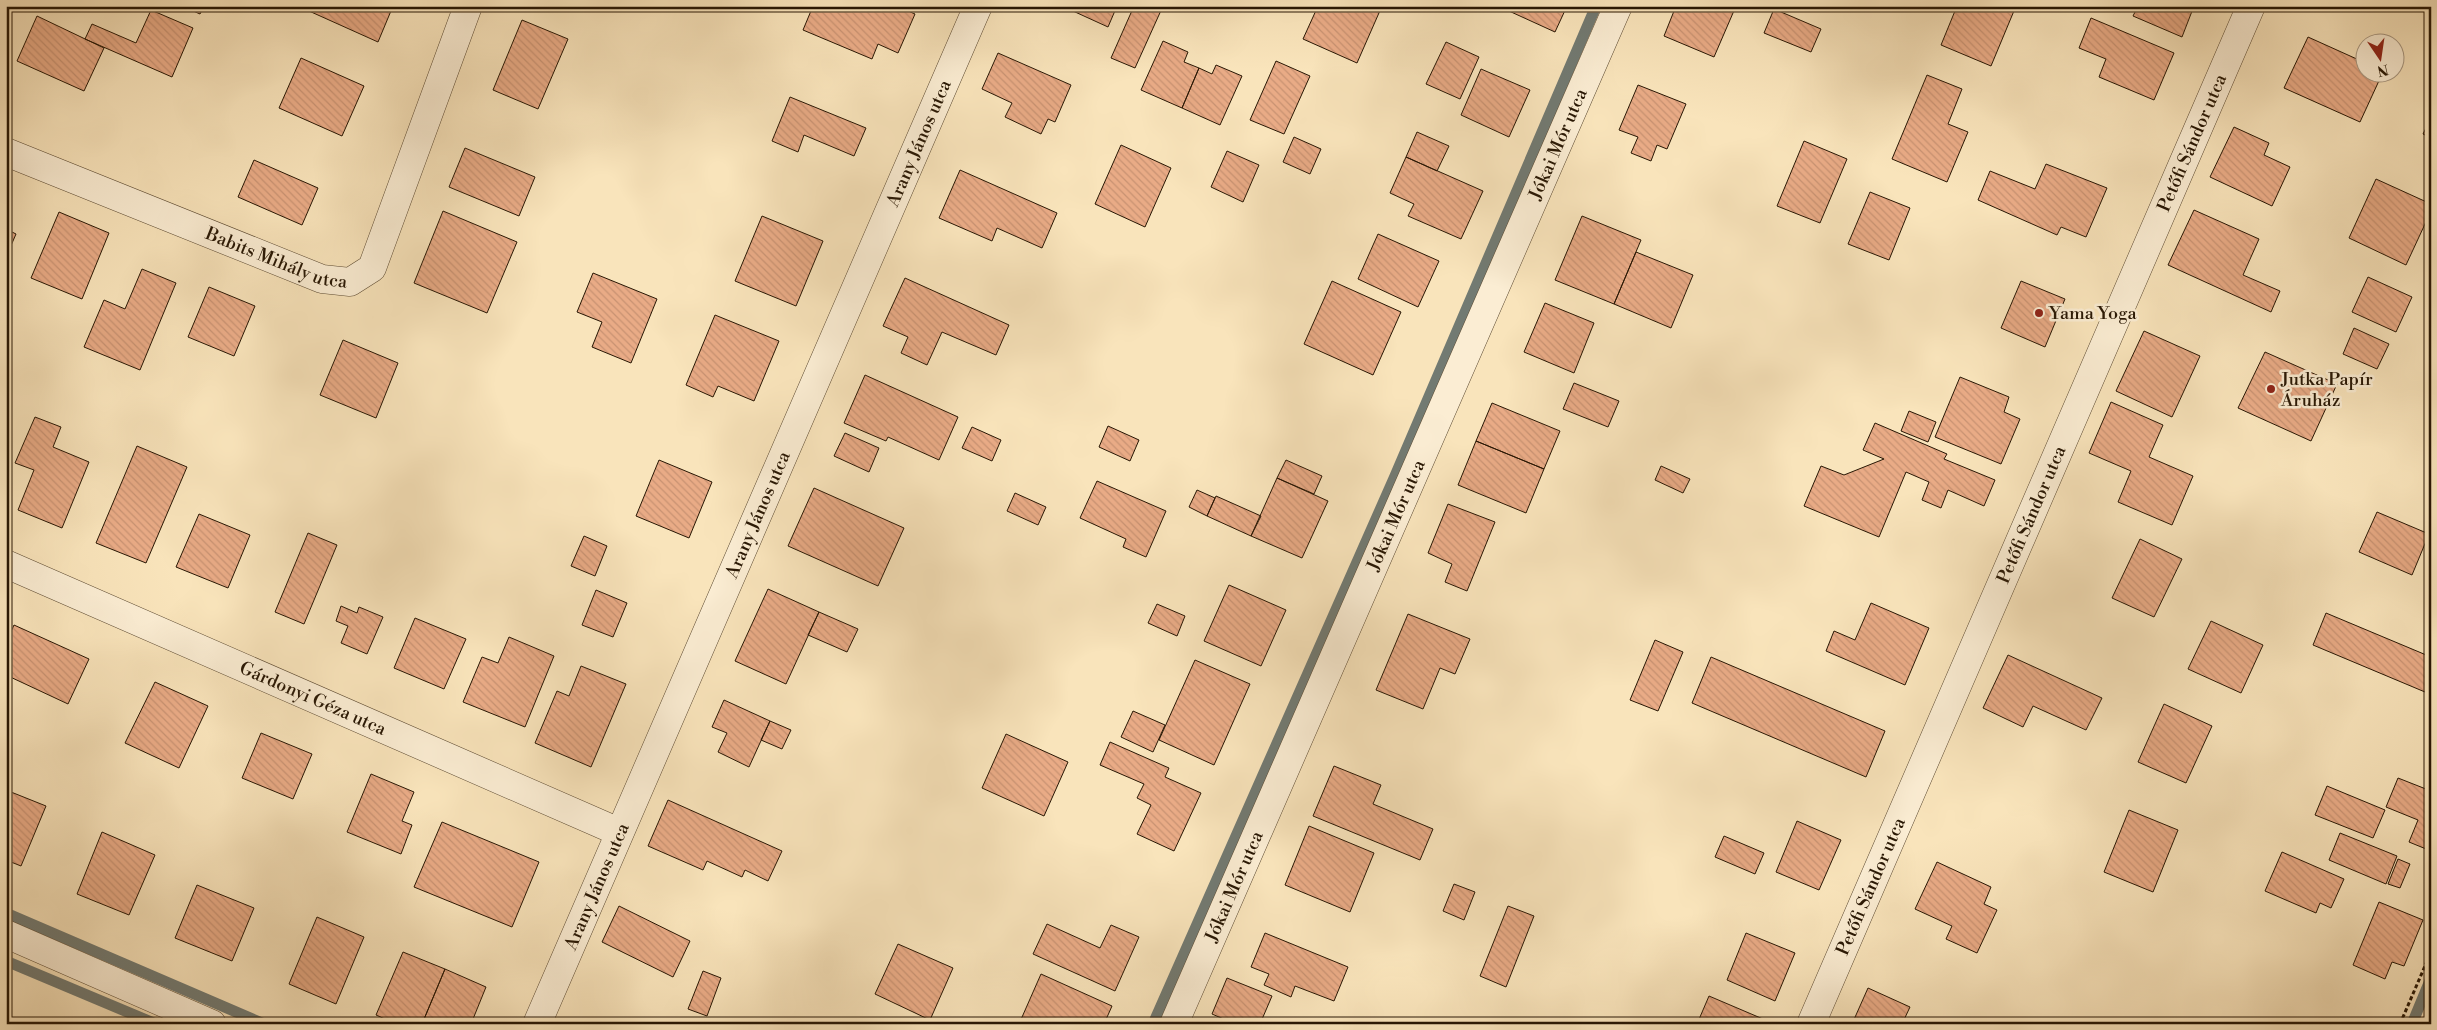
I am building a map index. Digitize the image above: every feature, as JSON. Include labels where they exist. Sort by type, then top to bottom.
[{"type":"street","name":"Babits Mihály utca","points":[[6,152],[322,279],[350,282],[372,268],[468,6]]},
{"type":"street","name":"Arany János utca","points":[[537,1024],[978,6]]},
{"type":"street","name":"Jókai Mór utca","points":[[1174,1024],[1618,6]]},
{"type":"street","name":"Petőfi Sándor utca","points":[[1811,1024],[2251,6]]},
{"type":"street","name":"Gárdonyi Géza utca","points":[[6,564],[619,832]]},
{"type":"street","points":[[6,934],[212,1024]]},
{"type":"path","points":[[2400,1024],[2431,952]]},
{"type":"building","points":[[182,6],[204,6],[200,14]]},
{"type":"building","points":[[311,6],[393,6],[378,42],[309,11]]},
{"type":"building","points":[[813,6],[897,6],[915,14],[898,53],[878,44],[872,59],[803,30]]},
{"type":"building","points":[[1062,6],[1117,6],[1108,27]]},
{"type":"building","points":[[1134,6],[1163,6],[1135,68],[1111,58]]},
{"type":"building","points":[[1318,6],[1382,6],[1357,63],[1303,39]]},
{"type":"building","points":[[1498,6],[1567,6],[1555,32]]},
{"type":"building","points":[[1676,6],[1736,6],[1714,57],[1664,36]]},
{"type":"building","points":[[1957,6],[2016,6],[1991,66],[1941,45]]},
{"type":"building","points":[[2138,6],[2194,6],[2182,37],[2133,16]]},
{"type":"building","points":[[1774,9],[1821,29],[1811,52],[1764,33]]},
{"type":"building","points":[[151,10],[193,28],[172,77],[85,39],[92,24],[136,43]]},
{"type":"building","points":[[37,16],[104,48],[84,91],[17,61]]},
{"type":"building","points":[[2091,18],[2174,53],[2154,100],[2099,77],[2106,59],[2079,48]]},
{"type":"building","points":[[522,20],[568,39],[538,109],[493,90]]},
{"type":"building","points":[[2308,37],[2354,58],[2354,82],[2378,82],[2360,122],[2284,88]]},
{"type":"building","points":[[1163,41],[1188,52],[1184,62],[1199,68],[1182,108],[1141,90]]},
{"type":"building","points":[[1446,42],[1479,57],[1460,99],[1426,84]]},
{"type":"building","points":[[998,53],[1071,85],[1055,122],[1048,119],[1041,134],[1005,117],[1012,103],[982,89]]},
{"type":"building","points":[[301,58],[364,86],[342,136],[279,108]]},
{"type":"building","points":[[1276,61],[1310,76],[1284,134],[1250,120]]},
{"type":"building","points":[[1216,65],[1242,76],[1220,125],[1182,108],[1199,68],[1212,74]]},
{"type":"building","points":[[1481,69],[1530,90],[1509,137],[1461,115]]},
{"type":"building","points":[[1927,75],[1962,89],[1948,124],[1968,132],[1947,182],[1892,159]]},
{"type":"building","points":[[1638,85],[1686,104],[1667,149],[1657,145],[1651,161],[1631,153],[1638,137],[1619,130]]},
{"type":"building","points":[[790,97],[866,128],[854,156],[804,135],[798,152],[772,141]]},
{"type":"building","points":[[2431,118],[2431,138],[2423,134]]},
{"type":"building","points":[[2234,127],[2269,143],[2264,155],[2290,167],[2272,206],[2210,177]]},
{"type":"building","points":[[1417,132],[1449,146],[1437,171],[1406,157]]},
{"type":"building","points":[[1294,137],[1321,149],[1310,174],[1283,162]]},
{"type":"building","points":[[1804,141],[1847,159],[1820,223],[1777,206]]},
{"type":"building","points":[[1121,145],[1171,168],[1145,227],[1095,204]]},
{"type":"building","points":[[465,148],[535,177],[519,216],[449,187]]},
{"type":"building","points":[[1227,151],[1259,165],[1243,202],[1211,187]]},
{"type":"building","points":[[1406,157],[1483,191],[1461,239],[1408,216],[1414,204],[1390,193]]},
{"type":"building","points":[[254,160],[318,188],[302,225],[238,197]]},
{"type":"building","points":[[2046,164],[2107,188],[2086,237],[2061,227],[2057,235],[1978,200],[1990,171],[2035,189]]},
{"type":"building","points":[[960,170],[1057,213],[1042,248],[997,228],[992,241],[939,218]]},
{"type":"building","points":[[2376,179],[2431,204],[2431,211],[2406,265],[2349,238]]},
{"type":"building","points":[[1870,192],[1910,208],[1889,260],[1848,244]]},
{"type":"building","points":[[2194,210],[2259,239],[2243,275],[2280,291],[2271,312],[2168,265]]},
{"type":"building","points":[[443,211],[517,242],[487,313],[414,283]]},
{"type":"building","points":[[59,212],[109,233],[82,299],[31,278]]},
{"type":"building","points":[[762,216],[823,241],[796,306],[735,281]]},
{"type":"building","points":[[1582,216],[1641,240],[1614,304],[1555,280]]},
{"type":"building","points":[[6,229],[16,234],[6,257]]},
{"type":"building","points":[[1378,234],[1439,261],[1418,307],[1358,279]]},
{"type":"building","points":[[1636,252],[1693,275],[1671,328],[1614,304]]},
{"type":"building","points":[[142,269],[176,283],[140,370],[84,347],[104,300],[125,309]]},
{"type":"building","points":[[593,273],[657,299],[631,363],[592,347],[602,322],[577,312]]},
{"type":"building","points":[[2368,277],[2412,297],[2396,332],[2352,312]]},
{"type":"building","points":[[905,278],[1009,325],[996,355],[942,332],[927,365],[901,353],[908,337],[883,326]]},
{"type":"building","points":[[1332,281],[1401,312],[1373,375],[1304,344]]},
{"type":"building","points":[[2021,281],[2065,299],[2045,347],[2001,328]]},
{"type":"building","points":[[209,287],[255,306],[234,356],[188,337]]},
{"type":"building","points":[[1545,303],[1594,323],[1574,373],[1524,352]]},
{"type":"building","points":[[715,315],[779,341],[754,401],[718,386],[713,397],[686,385]]},
{"type":"building","points":[[2354,328],[2389,344],[2377,369],[2343,354]]},
{"type":"building","points":[[2144,331],[2200,356],[2172,417],[2116,391]]},
{"type":"building","points":[[343,340],[398,363],[376,418],[320,395]]},
{"type":"building","points":[[2265,352],[2337,384],[2311,441],[2238,408]]},
{"type":"building","points":[[865,375],[958,417],[939,460],[888,437],[886,441],[844,423]]},
{"type":"building","points":[[1960,377],[2009,397],[2004,412],[2020,419],[2001,464],[1935,437]]},
{"type":"building","points":[[1574,383],[1619,401],[1608,427],[1563,409]]},
{"type":"building","points":[[2111,402],[2163,425],[2149,457],[2193,476],[2172,525],[2118,502],[2131,471],[2089,453]]},
{"type":"building","points":[[1492,403],[1560,431],[1544,469],[1476,441]]},
{"type":"building","points":[[1909,411],[1936,422],[1928,442],[1901,431]]},
{"type":"building","points":[[35,417],[61,427],[53,447],[89,462],[62,528],[18,510],[34,470],[15,463]]},
{"type":"building","points":[[1875,423],[1947,454],[1944,459],[1995,480],[1984,506],[1948,490],[1941,508],[1922,500],[1929,482],[1906,472],[1879,537],[1804,506],[1821,466],[1844,475],[1884,459],[1863,450]]},
{"type":"building","points":[[1108,426],[1139,440],[1130,461],[1099,447]]},
{"type":"building","points":[[972,427],[1001,440],[992,461],[962,448]]},
{"type":"building","points":[[845,433],[879,448],[869,472],[834,456]]},
{"type":"building","points":[[1476,441],[1544,469],[1526,513],[1458,485]]},
{"type":"building","points":[[137,446],[187,467],[146,563],[96,543]]},
{"type":"building","points":[[659,460],[712,482],[689,538],[636,516]]},
{"type":"building","points":[[1286,460],[1322,476],[1314,494],[1277,478]]},
{"type":"building","points":[[1661,466],[1690,479],[1683,493],[1655,480]]},
{"type":"building","points":[[1277,478],[1328,501],[1302,558],[1251,536]]},
{"type":"building","points":[[1097,481],[1166,511],[1146,557],[1123,547],[1126,539],[1080,518]]},
{"type":"building","points":[[814,488],[904,528],[878,586],[788,546]]},
{"type":"building","points":[[1197,490],[1215,498],[1207,516],[1189,507]]},
{"type":"building","points":[[1015,493],[1046,507],[1038,525],[1007,511]]},
{"type":"building","points":[[1216,496],[1261,516],[1251,536],[1207,516]]},
{"type":"building","points":[[1448,504],[1495,522],[1467,591],[1445,582],[1452,564],[1428,553]]},
{"type":"building","points":[[2377,512],[2429,534],[2412,575],[2359,552]]},
{"type":"building","points":[[199,514],[250,535],[228,588],[176,567]]},
{"type":"building","points":[[308,533],[337,545],[304,624],[275,612]]},
{"type":"building","points":[[584,536],[607,546],[595,576],[571,566]]},
{"type":"building","points":[[2140,539],[2182,559],[2154,617],[2112,598]]},
{"type":"building","points":[[1229,585],[1286,610],[1261,666],[1204,641]]},
{"type":"building","points":[[768,589],[819,612],[786,684],[735,661]]},
{"type":"building","points":[[596,590],[627,603],[613,637],[582,625]]},
{"type":"building","points":[[1871,603],[1929,628],[1905,685],[1826,651],[1834,631],[1855,640]]},
{"type":"building","points":[[1157,604],[1185,616],[1177,636],[1148,623]]},
{"type":"building","points":[[341,606],[357,613],[359,607],[383,617],[367,654],[341,643],[348,626],[336,621]]},
{"type":"building","points":[[819,612],[858,629],[847,652],[808,635]]},
{"type":"building","points":[[2326,613],[2431,657],[2431,678],[2425,692],[2313,645]]},
{"type":"building","points":[[1408,614],[1470,639],[1455,674],[1440,668],[1423,709],[1376,690]]},
{"type":"building","points":[[415,618],[466,639],[444,689],[394,668]]},
{"type":"building","points":[[2211,621],[2263,645],[2241,693],[2188,669]]},
{"type":"building","points":[[14,625],[89,659],[68,704],[6,675],[6,642]]},
{"type":"building","points":[[509,637],[554,656],[525,727],[463,702],[482,657],[498,663]]},
{"type":"building","points":[[1655,640],[1683,652],[1658,711],[1630,700]]},
{"type":"building","points":[[2008,655],[2102,698],[2086,730],[2033,706],[2023,727],[1983,708]]},
{"type":"building","points":[[1711,657],[1885,731],[1866,777],[1692,703]]},
{"type":"building","points":[[1195,660],[1250,684],[1214,765],[1159,740]]},
{"type":"building","points":[[581,666],[626,684],[591,767],[535,743],[557,691],[569,696]]},
{"type":"building","points":[[155,682],[208,706],[179,768],[125,743]]},
{"type":"building","points":[[724,700],[770,721],[749,767],[718,752],[727,733],[712,727]]},
{"type":"building","points":[[2164,704],[2212,726],[2186,783],[2138,762]]},
{"type":"building","points":[[1133,711],[1165,725],[1153,752],[1121,737]]},
{"type":"building","points":[[770,721],[791,730],[782,749],[761,740]]},
{"type":"building","points":[[261,733],[312,754],[293,799],[242,778]]},
{"type":"building","points":[[1006,734],[1068,762],[1044,816],[982,788]]},
{"type":"building","points":[[1110,742],[1169,768],[1165,777],[1201,793],[1174,851],[1137,834],[1151,805],[1137,798],[1144,784],[1100,765]]},
{"type":"building","points":[[1334,766],[1381,785],[1373,804],[1433,829],[1420,860],[1313,816]]},
{"type":"building","points":[[371,774],[414,792],[402,821],[412,825],[401,854],[347,832]]},
{"type":"building","points":[[2398,778],[2431,791],[2431,851],[2409,842],[2418,820],[2386,807]]},
{"type":"building","points":[[2327,786],[2385,810],[2373,838],[2315,815]]},
{"type":"building","points":[[6,790],[46,806],[21,866],[6,860]]},
{"type":"building","points":[[668,800],[782,851],[768,881],[745,870],[742,877],[707,861],[703,870],[648,846]]},
{"type":"building","points":[[2129,810],[2178,830],[2153,892],[2104,872]]},
{"type":"building","points":[[1797,821],[1841,840],[1819,890],[1776,872]]},
{"type":"building","points":[[442,822],[539,862],[512,927],[414,887]]},
{"type":"building","points":[[1309,826],[1374,853],[1350,912],[1285,885]]},
{"type":"building","points":[[102,832],[155,855],[129,915],[77,894]]},
{"type":"building","points":[[2340,833],[2397,856],[2386,884],[2329,860]]},
{"type":"building","points":[[1724,836],[1764,853],[1755,874],[1715,857]]},
{"type":"building","points":[[2282,852],[2344,879],[2331,908],[2320,903],[2316,913],[2265,891]]},
{"type":"building","points":[[2398,859],[2410,864],[2400,888],[2388,884]]},
{"type":"building","points":[[1937,862],[1991,887],[1984,904],[1997,910],[1977,953],[1946,939],[1952,926],[1915,909]]},
{"type":"building","points":[[1454,884],[1475,892],[1464,920],[1443,911]]},
{"type":"building","points":[[197,885],[254,908],[232,961],[175,938]]},
{"type":"building","points":[[2379,902],[2423,920],[2404,966],[2392,962],[2385,979],[2353,965]]},
{"type":"building","points":[[619,906],[690,941],[673,977],[602,942]]},
{"type":"building","points":[[1508,906],[1534,916],[1506,987],[1480,976]]},
{"type":"building","points":[[317,917],[364,937],[336,1004],[289,984]]},
{"type":"building","points":[[1047,924],[1100,948],[1111,925],[1139,937],[1115,991],[1033,954]]},
{"type":"building","points":[[1265,933],[1348,967],[1334,1001],[1295,986],[1291,997],[1264,985],[1269,974],[1251,967]]},
{"type":"building","points":[[1746,933],[1795,953],[1775,1001],[1727,980]]},
{"type":"building","points":[[898,944],[953,968],[930,1020],[875,994]]},
{"type":"building","points":[[403,952],[445,969],[422,1024],[396,1024],[376,1015]]},
{"type":"building","points":[[445,969],[486,987],[471,1024],[422,1024]]},
{"type":"building","points":[[703,971],[721,978],[707,1016],[688,1009]]},
{"type":"building","points":[[1041,974],[1112,1006],[1104,1024],[1019,1024]]},
{"type":"building","points":[[1227,978],[1272,996],[1260,1024],[1235,1024],[1212,1014]]},
{"type":"building","points":[[1868,988],[1910,1007],[1902,1024],[1852,1024]]},
{"type":"building","points":[[1709,996],[1763,1019],[1761,1024],[1697,1024]]},
{"type":"waterway","points":[[1153,1024],[1395,476],[1596,6]]},
{"type":"waterway","points":[[6,913],[264,1024]]},
{"type":"waterway","points":[[6,961],[156,1024]]},
{"type":"waterway","points":[[2412,1024],[2431,978]]},
{"type":"place","name":"Yama Yoga","points":[[2039,313]]},
{"type":"place","name":"Jutka Papír Áruház","points":[[2271,389]]}]
